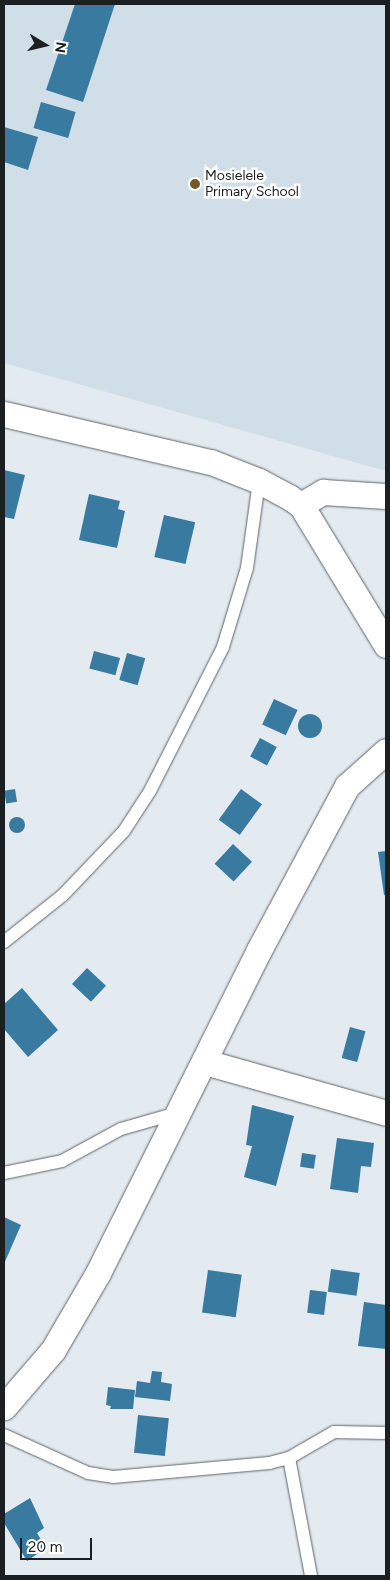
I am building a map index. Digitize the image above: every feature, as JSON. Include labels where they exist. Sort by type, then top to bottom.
[{"type":"street","points":[[4,414],[211,462],[260,481],[301,506],[386,645]]},
{"type":"street","points":[[301,506],[323,492],[386,496]]},
{"type":"street","points":[[4,1407],[53,1350],[98,1273],[205,1062],[259,950],[347,786],[386,751]]},
{"type":"street","points":[[205,1062],[386,1113]]},
{"type":"lane","points":[[4,942],[64,894],[124,831],[150,791],[223,646],[246,568],[260,481]]},
{"type":"lane","points":[[4,1173],[62,1161],[121,1129],[178,1112]]},
{"type":"lane","points":[[4,1434],[88,1473],[113,1477],[241,1467],[289,1458],[334,1432],[386,1433]]},
{"type":"lane","points":[[289,1458],[311,1576]]},
{"type":"shaded area","name":"Mosielele Primary School","points":[[4,4],[386,4],[386,471],[4,363]]},
{"type":"building","points":[[75,4],[115,4],[83,102],[46,90]]},
{"type":"building","points":[[41,102],[76,112],[68,138],[34,128]]},
{"type":"building","points":[[4,127],[38,137],[28,170],[4,162]]},
{"type":"building","points":[[4,470],[25,475],[14,519],[4,517]]},
{"type":"building","points":[[89,494],[120,501],[118,509],[125,511],[117,548],[79,540]]},
{"type":"building","points":[[164,515],[195,522],[186,564],[154,557]]},
{"type":"building","points":[[94,651],[120,658],[115,675],[89,668]]},
{"type":"building","points":[[127,653],[145,658],[138,685],[119,680]]},
{"type":"building","points":[[274,699],[298,710],[286,735],[262,724]]},
{"type":"building","points":[[310,714],[318,718],[322,726],[318,734],[310,738],[302,734],[298,726],[302,718]]},
{"type":"building","points":[[260,738],[277,747],[267,765],[250,757]]},
{"type":"building","points":[[15,789],[17,802],[6,804],[4,791]]},
{"type":"building","points":[[241,789],[262,804],[240,835],[219,820]]},
{"type":"building","points":[[17,817],[25,825],[17,833],[9,825]]},
{"type":"building","points":[[233,844],[252,862],[234,881],[215,864]]},
{"type":"building","points":[[386,851],[386,895],[384,895],[378,852]]},
{"type":"building","points":[[87,968],[106,986],[91,1002],[72,984]]},
{"type":"building","points":[[22,988],[58,1030],[28,1057],[4,1029],[4,1004]]},
{"type":"building","points":[[350,1027],[365,1031],[357,1062],[342,1058]]},
{"type":"building","points":[[252,1105],[294,1116],[276,1186],[244,1177],[252,1146],[246,1145]]},
{"type":"building","points":[[337,1138],[374,1143],[371,1167],[361,1166],[358,1193],[330,1189]]},
{"type":"building","points":[[302,1153],[316,1155],[314,1169],[300,1167]]},
{"type":"building","points":[[4,1217],[21,1225],[4,1264]]},
{"type":"building","points":[[331,1269],[360,1273],[357,1296],[328,1292]]},
{"type":"building","points":[[208,1270],[242,1275],[236,1317],[202,1313]]},
{"type":"building","points":[[310,1290],[327,1292],[324,1315],[307,1313]]},
{"type":"building","points":[[364,1302],[386,1305],[386,1349],[358,1346]]},
{"type":"building","points":[[152,1371],[162,1372],[161,1382],[172,1384],[170,1401],[135,1397],[137,1381],[150,1383]]},
{"type":"building","points":[[108,1387],[135,1390],[133,1409],[110,1409],[111,1406],[106,1405]]},
{"type":"building","points":[[138,1415],[169,1418],[165,1456],[134,1453]]},
{"type":"building","points":[[30,1498],[44,1528],[37,1533],[46,1548],[27,1561],[4,1523],[4,1514]]},
{"type":"place","name":"Mosielele Primary School","points":[[195,184]]}]
